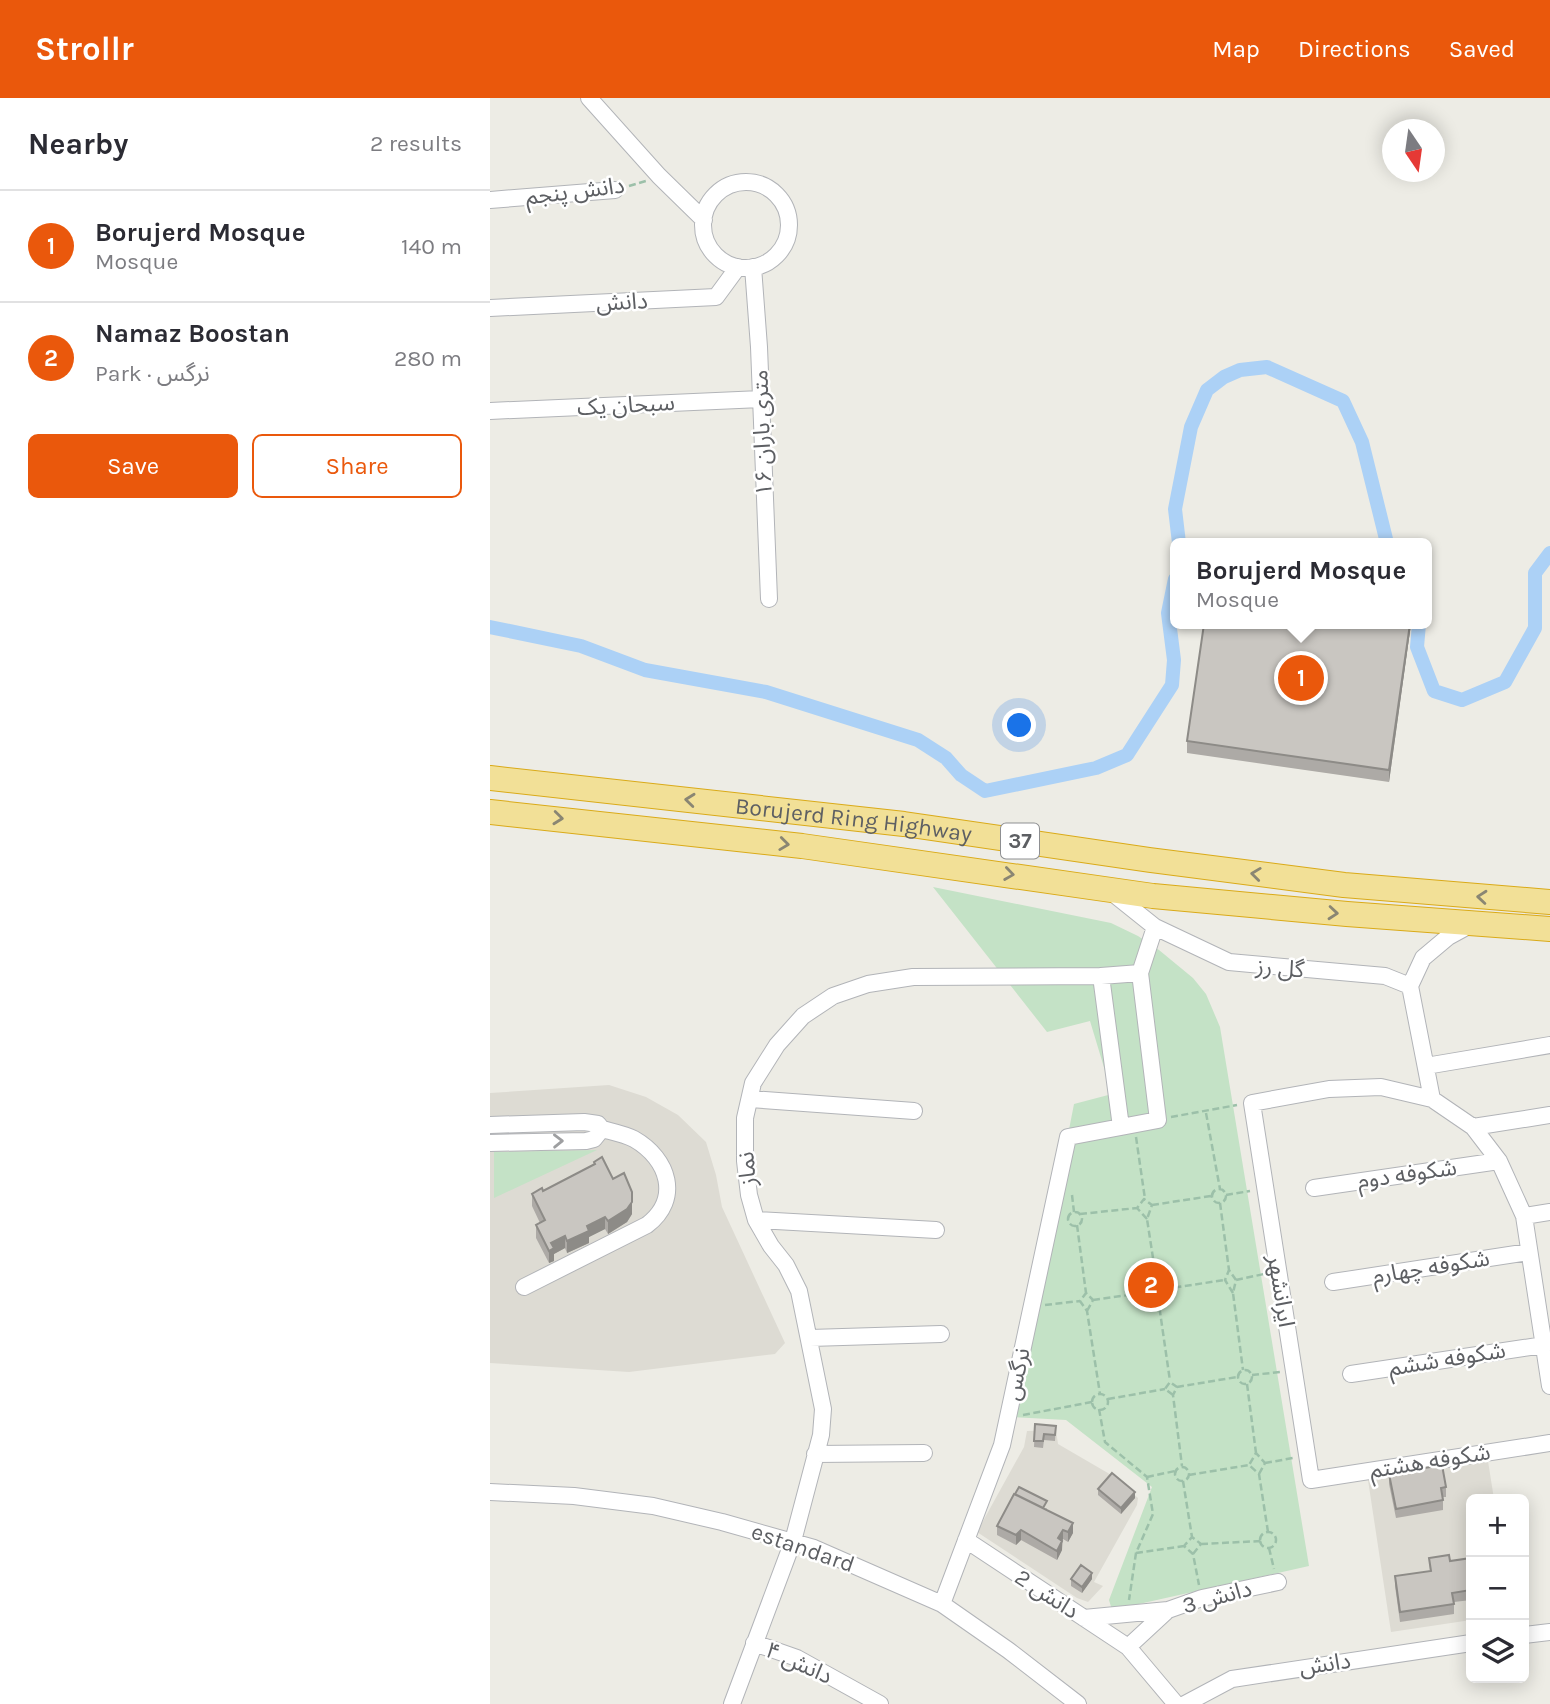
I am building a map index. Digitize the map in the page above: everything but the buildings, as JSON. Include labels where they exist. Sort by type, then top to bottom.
[{"type":"highway","name":"Borujerd Ring Highway","points":[[490,778],[904,824],[1344,885],[1550,902]]},
{"type":"highway","name":"Borujerd Ring Highway","points":[[490,812],[761,841],[1106,889],[1236,904],[1550,929]]},
{"type":"street","points":[[589,98],[659,176],[704,220]]},
{"type":"street","points":[[742,182],[757,183],[770,189],[781,199],[788,212],[789,226],[786,241],[779,253],[767,262],[746,267],[716,255],[708,245],[704,232],[708,206],[716,194],[728,186],[742,182]]},
{"type":"street","name":"دانش پنجم","points":[[490,200],[615,190]]},
{"type":"street","name":"دانش","points":[[490,309],[716,297],[746,267]]},
{"type":"street","name":"۱۶ متری باران","points":[[746,267],[761,398],[769,599]]},
{"type":"street","name":"سبحان یک","points":[[490,411],[761,398]]},
{"type":"street","name":"گل رز","points":[[1106,889],[1156,927],[1229,962],[1385,976],[1410,986]]},
{"type":"street","points":[[1432,1099],[1410,986],[1423,958],[1448,937],[1472,924]]},
{"type":"street","points":[[1101,976],[1128,1126],[1158,1120],[1140,973],[1156,927]]},
{"type":"street","name":"نماز","points":[[732,1704],[793,1541],[821,1435],[822,1409],[799,1291],[786,1265],[756,1220],[749,1195],[745,1161],[745,1118],[753,1083],[777,1045],[803,1016],[833,996],[868,984],[913,977],[1101,976],[1140,973]]},
{"type":"street","points":[[1426,1066],[1550,1045]]},
{"type":"street","points":[[1252,1102],[1329,1089],[1381,1087],[1432,1099],[1473,1128],[1499,1161],[1524,1216],[1529,1252],[1544,1308],[1544,1345],[1550,1386]]},
{"type":"street","points":[[750,1099],[914,1111]]},
{"type":"street","name":"ایرانشهر","points":[[1252,1102],[1311,1480]]},
{"type":"street","points":[[1473,1128],[1550,1115]]},
{"type":"street","points":[[490,1125],[584,1122],[598,1124],[602,1129],[627,1136],[651,1153],[667,1179],[668,1194],[664,1207],[647,1226],[524,1287]]},
{"type":"street","name":"نرگس","points":[[942,1604],[1002,1445],[1068,1137],[1128,1126]]},
{"type":"street","points":[[490,1143],[594,1139],[602,1129]]},
{"type":"street","name":"شکوفه دوم","points":[[1314,1188],[1499,1161]]},
{"type":"street","points":[[1524,1216],[1550,1212]]},
{"type":"street","points":[[756,1220],[936,1230]]},
{"type":"street","name":"شکوفه چهارم","points":[[1333,1282],[1529,1252]]},
{"type":"street","points":[[810,1338],[941,1334]]},
{"type":"street","name":"شکوفه ششم","points":[[1351,1374],[1544,1345]]},
{"type":"street","name":"شکوفه هشتم","points":[[1311,1480],[1550,1443]]},
{"type":"street","points":[[816,1454],[924,1453]]},
{"type":"street","name":"estandard","points":[[490,1492],[614,1500],[688,1514],[814,1548],[942,1604],[1079,1704]]},
{"type":"street","name":"دانش 2","points":[[966,1540],[1128,1647],[1176,1704]]},
{"type":"street","name":"دانش 3","points":[[1128,1647],[1168,1610],[1202,1598],[1278,1582]]},
{"type":"street","points":[[1084,1618],[1168,1610]]},
{"type":"street","points":[[1529,1635],[1550,1632]]},
{"type":"street","name":"دانش ۴","points":[[754,1643],[797,1658],[880,1704]]},
{"type":"street","name":"دانش","points":[[1185,1704],[1232,1679],[1466,1644]]},
{"type":"path","name":"دانش پنجم","points":[[615,190],[659,176]]},
{"type":"path","points":[[1158,1120],[1252,1102]]},
{"type":"path","points":[[1205,1111],[1220,1189],[1226,1195]]},
{"type":"path","points":[[1128,1126],[1145,1199],[1152,1205],[1211,1196]]},
{"type":"path","points":[[1211,1196],[1213,1191],[1220,1189]]},
{"type":"path","points":[[1226,1195],[1266,1189]]},
{"type":"path","points":[[1220,1203],[1226,1195]]},
{"type":"path","points":[[1211,1196],[1213,1201],[1220,1203]]},
{"type":"path","points":[[1077,1225],[1071,1224],[1068,1216],[1074,1212],[1080,1214],[1137,1208],[1145,1199]]},
{"type":"path","points":[[1220,1203],[1229,1270],[1236,1280],[1233,1293],[1243,1370]]},
{"type":"path","points":[[1152,1205],[1147,1219],[1157,1284],[1164,1289],[1225,1280]]},
{"type":"path","points":[[1137,1208],[1147,1219]]},
{"type":"path","points":[[1077,1225],[1082,1220],[1080,1214]]},
{"type":"path","points":[[1077,1225],[1086,1293],[1093,1300]]},
{"type":"path","points":[[1225,1280],[1229,1270]]},
{"type":"path","points":[[1236,1280],[1278,1271]]},
{"type":"path","points":[[1225,1280],[1233,1293]]},
{"type":"path","points":[[1150,1292],[1152,1286],[1157,1284]]},
{"type":"path","points":[[1158,1298],[1162,1296],[1164,1289]]},
{"type":"path","points":[[1150,1292],[1154,1298],[1158,1298]]},
{"type":"path","points":[[1093,1300],[1150,1292]]},
{"type":"path","points":[[1031,1307],[1080,1301],[1086,1293]]},
{"type":"path","points":[[1158,1298],[1170,1381],[1165,1389]]},
{"type":"path","points":[[1087,1311],[1093,1300]]},
{"type":"path","points":[[1080,1301],[1087,1311],[1100,1394],[1108,1399],[1165,1389],[1173,1395]]},
{"type":"path","points":[[1237,1377],[1243,1370],[1250,1371],[1251,1381],[1247,1384]]},
{"type":"path","points":[[1252,1375],[1294,1370]]},
{"type":"path","points":[[1237,1377],[1240,1382],[1247,1384]]},
{"type":"path","points":[[1177,1387],[1237,1377]]},
{"type":"path","points":[[1170,1381],[1177,1387]]},
{"type":"path","points":[[1247,1384],[1256,1453],[1265,1462]]},
{"type":"path","points":[[1177,1387],[1173,1395],[1182,1466],[1188,1470],[1189,1475]]},
{"type":"path","points":[[1092,1402],[1094,1397],[1100,1394]]},
{"type":"path","points":[[1092,1402],[1094,1407],[1099,1409],[1106,1407],[1108,1399]]},
{"type":"path","points":[[1007,1418],[1092,1402]]},
{"type":"path","points":[[1099,1409],[1105,1442],[1147,1477],[1153,1514],[1136,1553],[1127,1614]]},
{"type":"path","points":[[1249,1465],[1256,1453]]},
{"type":"path","points":[[1265,1462],[1307,1456]]},
{"type":"path","points":[[1265,1462],[1259,1474],[1268,1532],[1276,1538],[1276,1544],[1269,1548]]},
{"type":"path","points":[[1249,1465],[1259,1474]]},
{"type":"path","points":[[1183,1481],[1189,1475],[1249,1465]]},
{"type":"path","points":[[1147,1477],[1174,1471],[1182,1466]]},
{"type":"path","points":[[1174,1471],[1176,1478],[1183,1481]]},
{"type":"path","points":[[1183,1481],[1192,1537],[1201,1544],[1261,1541]]},
{"type":"path","points":[[1261,1541],[1262,1536],[1268,1532]]},
{"type":"path","points":[[1136,1553],[1184,1546],[1192,1537]]},
{"type":"path","points":[[1261,1541],[1269,1548],[1278,1582]]},
{"type":"path","points":[[1193,1554],[1201,1544]]},
{"type":"path","points":[[1184,1546],[1193,1554],[1202,1598]]},
{"type":"shaded area","points":[[609,1085],[646,1097],[678,1115],[706,1142],[722,1207],[785,1343],[775,1354],[629,1372],[490,1363],[490,1093]]},
{"type":"shaded area","points":[[1056,1430],[1058,1444],[1113,1476],[1138,1498],[1137,1505],[1094,1582],[1103,1586],[1088,1602],[1077,1598],[977,1532],[1024,1447],[1027,1431]]},
{"type":"shaded area","points":[[1488,1461],[1493,1494],[1466,1494],[1466,1621],[1391,1632],[1368,1480]]},
{"type":"green space","points":[[933,887],[1111,923],[1159,950],[1193,978],[1206,994],[1220,1027],[1309,1566],[1112,1610],[1109,1600],[1152,1487],[1066,1420],[1013,1417],[1074,1104],[1112,1094],[1090,1021],[1047,1032]]},
{"type":"green space","points":[[597,1150],[494,1198],[494,1152]]},
{"type":"waterway","points":[[1178,538],[1175,509],[1191,427],[1207,390],[1224,377],[1240,370],[1267,367],[1343,401],[1362,442],[1386,538]]},
{"type":"waterway","points":[[1419,629],[1417,647],[1434,691],[1462,700],[1505,682],[1535,628],[1535,573],[1550,553]]},
{"type":"waterway","points":[[1170,603],[1170,629]]},
{"type":"waterway","points":[[490,627],[581,646],[645,670],[766,692],[918,740],[946,758],[961,775],[985,791],[1096,768],[1127,755],[1172,685],[1174,660],[1170,629]]},
{"type":"place","name":"Borujerd Mosque","points":[[1301,678]]},
{"type":"place","name":"Namaz Boostan","points":[[1151,1285]]}]
